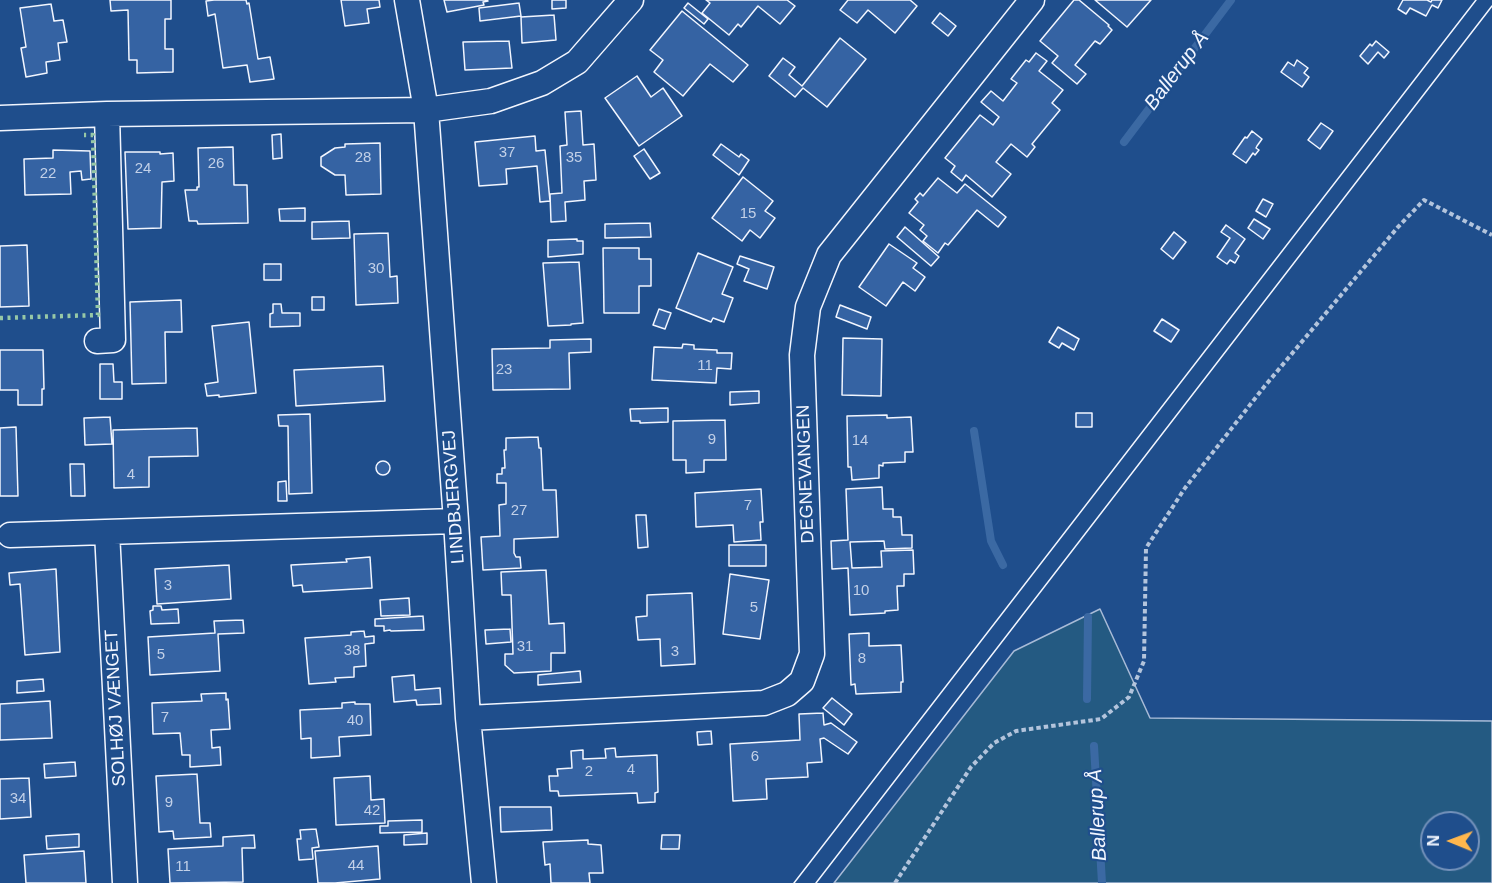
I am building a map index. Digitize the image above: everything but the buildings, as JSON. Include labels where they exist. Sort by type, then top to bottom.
[{"type":"street","name":"LINDBJERGVEJ","points":[[407,0],[426,110],[468,718],[484,883]]},
{"type":"street","points":[[0,118],[106,114],[426,110],[491,101],[542,83],[577,62],[631,0]]},
{"type":"street","name":"DEGNEVANGEN","points":[[468,718],[764,703],[787,694],[802,681],[812,654],[802,355],[808,307],[829,255],[1032,0]]},
{"type":"street","points":[[97,341],[113,340],[106,114]]},
{"type":"street","points":[[10,535],[456,521]]},
{"type":"street","name":"SOLHØJ VÆNGET","points":[[107,532],[125,883]]},
{"type":"path","points":[[895,883],[971,767],[994,743],[1016,730],[1101,719],[1129,697],[1143,661],[1146,548],[1185,488],[1264,387],[1398,227],[1424,200],[1492,235]]},
{"type":"shaded area","points":[[1100,609],[1150,718],[1492,721],[1492,883],[834,883],[1014,651]]},
{"type":"waterway","name":"Ballerup Å","points":[[1124,142],[1231,0]]},
{"type":"waterway","name":"Ballerup Å","points":[[974,431],[991,541],[1003,565]]},
{"type":"waterway","points":[[1087,699],[1088,617]]},
{"type":"waterway","name":"Ballerup Å","points":[[1094,746],[1102,883]]},
{"type":"tram line","points":[[794,883],[1476,0]]},
{"type":"tram line","points":[[816,883],[1492,6]]},
{"type":"hedge","points":[[0,318],[98,315],[93,135],[84,135]]}]
